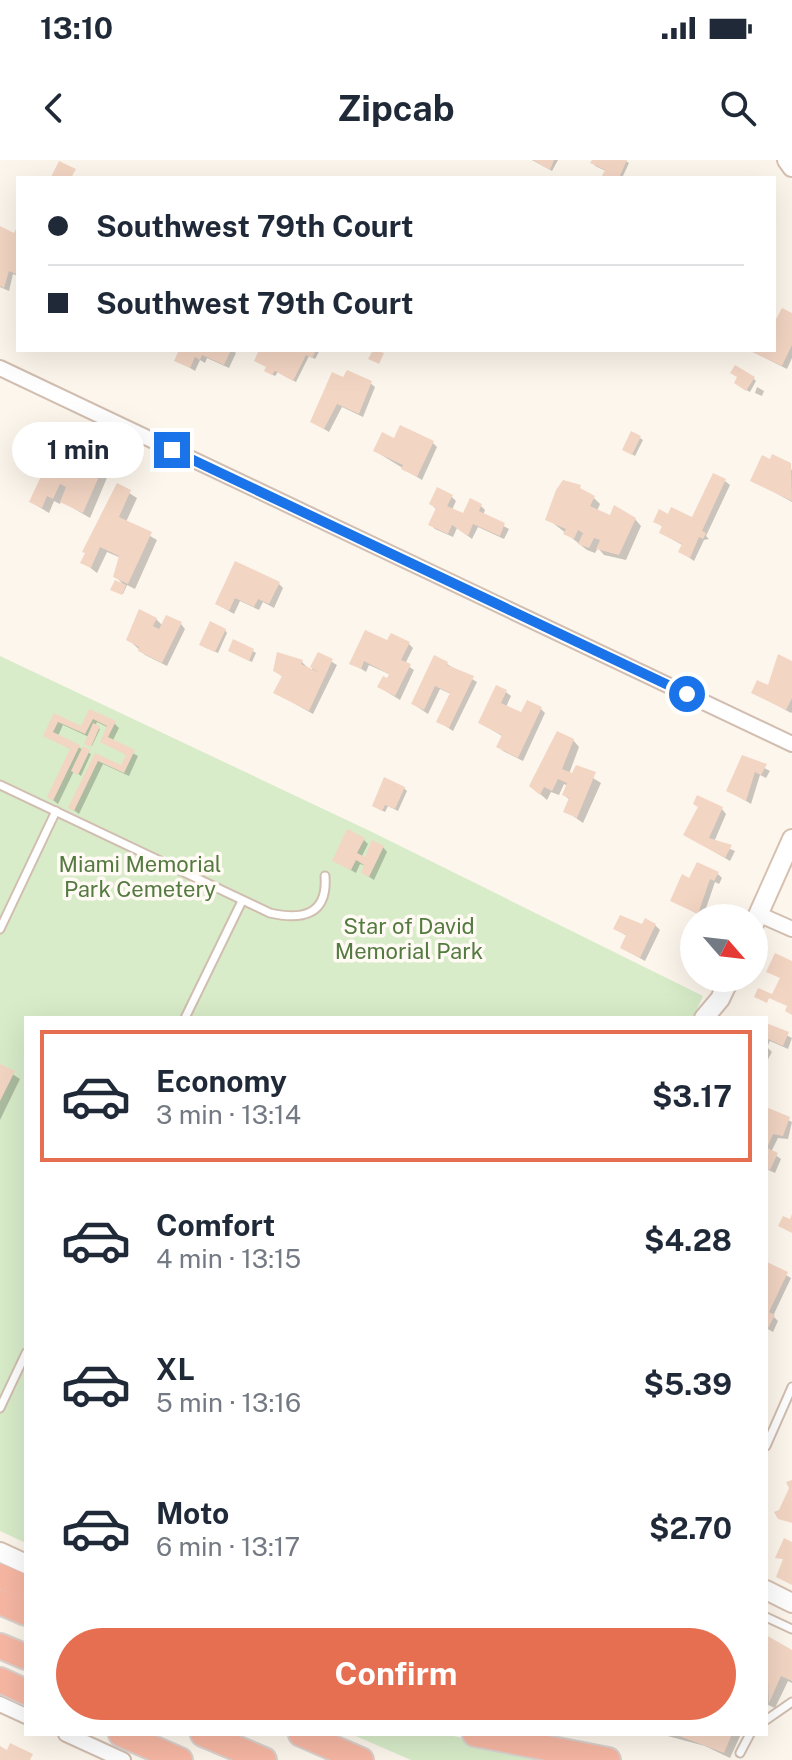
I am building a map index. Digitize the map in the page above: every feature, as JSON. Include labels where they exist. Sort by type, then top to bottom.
[{"type":"highway","points":[[0,1576],[24,1586]]},
{"type":"highway","points":[[0,1602],[24,1612]]},
{"type":"highway","points":[[0,1646],[24,1656]]},
{"type":"highway","points":[[0,1680],[24,1691]]},
{"type":"highway","points":[[126,1736],[180,1760]]},
{"type":"highway","points":[[208,1736],[264,1760]]},
{"type":"highway","points":[[306,1736],[361,1760]]},
{"type":"highway","points":[[485,1736],[608,1760]]},
{"type":"street","points":[[787,160],[792,167]]},
{"type":"street","points":[[0,368],[792,744]]},
{"type":"street","points":[[763,904],[792,839]]},
{"type":"street","points":[[768,922],[792,929]]},
{"type":"street","points":[[0,1552],[24,1563]]},
{"type":"street","points":[[0,1704],[24,1715]]},
{"type":"street","points":[[70,1736],[123,1760]]},
{"type":"lane","points":[[0,785],[270,913],[301,918],[313,912],[325,876]]},
{"type":"lane","points":[[0,929],[56,811]]},
{"type":"lane","points":[[186,1016],[242,901]]},
{"type":"lane","points":[[0,1408],[24,1357]]},
{"type":"lane","points":[[768,1441],[792,1387]]},
{"type":"lane","points":[[768,1617],[792,1629]]},
{"type":"lane","points":[[768,1719],[792,1702]]},
{"type":"lane","points":[[740,1753],[749,1736]]},
{"type":"green space","name":"Miami Memorial Park Cemetery","points":[[0,656],[372,832],[680,985],[680,992],[695,992],[703,996],[694,1016],[24,1016],[24,1542],[0,1531]]},
{"type":"green space","points":[[356,1736],[453,1736],[566,1760],[411,1760]]},
{"type":"building","points":[[533,160],[554,160],[550,170]]},
{"type":"building","points":[[592,160],[627,160],[620,176],[602,176],[605,170],[590,163]]},
{"type":"building","points":[[59,161],[76,169],[72,176],[52,176]]},
{"type":"building","points":[[0,226],[14,233],[16,229],[16,274],[9,271],[4,288],[0,286]]},
{"type":"building","points":[[782,308],[792,313],[792,345],[782,366],[752,352],[776,352],[776,319]]},
{"type":"building","points":[[178,352],[230,352],[224,365],[202,355],[200,360],[195,357],[190,368],[174,361]]},
{"type":"building","points":[[258,352],[315,352],[312,358],[306,355],[293,381],[275,371],[272,375],[264,371],[266,367],[254,361]]},
{"type":"building","points":[[372,352],[384,353],[379,364],[368,359]]},
{"type":"building","points":[[735,365],[755,377],[746,391],[734,383],[737,377],[730,373]]},
{"type":"building","points":[[347,370],[372,381],[359,414],[337,404],[324,429],[310,422],[332,372],[343,377]]},
{"type":"building","points":[[400,425],[434,441],[417,477],[401,469],[403,465],[373,451],[382,432],[394,438]]},
{"type":"building","points":[[631,431],[641,436],[632,455],[622,450]]},
{"type":"building","points":[[772,454],[791,463],[792,501],[750,481],[762,455],[770,459]]},
{"type":"building","points":[[50,457],[81,472],[88,458],[104,465],[83,513],[60,502],[66,487],[60,484],[53,499],[47,496],[42,508],[29,502]]},
{"type":"building","points":[[713,473],[726,479],[702,531],[706,533],[703,539],[699,537],[690,558],[678,552],[682,544],[659,533],[662,526],[653,522],[659,509],[668,514],[671,507],[692,517]]},
{"type":"building","points":[[563,480],[581,485],[580,488],[595,496],[590,506],[610,515],[614,505],[636,518],[619,555],[596,549],[600,540],[594,538],[589,548],[578,544],[583,533],[578,530],[574,539],[563,534],[566,529],[545,520]]},
{"type":"building","points":[[117,483],[131,490],[119,517],[152,532],[128,584],[113,577],[119,556],[100,547],[91,568],[80,563],[85,553],[82,552]]},
{"type":"building","points":[[437,487],[453,495],[447,506],[463,513],[470,498],[482,504],[479,511],[505,523],[500,536],[473,524],[468,536],[452,525],[448,534],[428,525],[436,508],[429,504]]},
{"type":"building","points":[[235,561],[280,582],[269,604],[258,599],[254,607],[235,598],[229,611],[215,604]]},
{"type":"building","points":[[115,580],[126,585],[122,595],[110,590]]},
{"type":"building","points":[[139,609],[157,618],[153,626],[159,629],[166,615],[182,622],[162,663],[138,651],[139,647],[126,640]]},
{"type":"building","points":[[210,621],[226,629],[215,652],[199,645]]},
{"type":"building","points":[[365,630],[387,640],[391,633],[410,642],[401,660],[411,664],[395,696],[377,687],[383,676],[387,678],[389,674],[364,661],[361,669],[349,664]]},
{"type":"building","points":[[233,639],[254,649],[249,661],[228,651]]},
{"type":"building","points":[[277,652],[303,660],[301,664],[320,673],[310,667],[318,652],[333,659],[309,711],[273,693],[282,676],[273,671]]},
{"type":"building","points":[[778,654],[792,661],[792,698],[786,710],[751,693],[757,680],[768,685]]},
{"type":"building","points":[[434,655],[448,662],[447,665],[474,676],[449,728],[436,722],[450,693],[435,686],[424,710],[411,704]]},
{"type":"building","points":[[496,685],[507,690],[501,703],[521,712],[527,700],[542,707],[518,758],[496,747],[502,735],[478,723]]},
{"type":"building","points":[[89,709],[116,721],[108,737],[135,750],[124,773],[98,761],[74,811],[68,808],[95,753],[121,765],[126,755],[100,742],[107,726],[93,719],[85,734],[58,722],[53,732],[80,745],[53,801],[47,797],[70,749],[43,736],[54,713],[81,726]]},
{"type":"building","points":[[93,723],[100,726],[91,747],[84,744]]},
{"type":"building","points":[[557,731],[574,739],[562,769],[572,773],[576,765],[596,772],[577,818],[563,812],[569,798],[562,795],[567,783],[558,779],[552,791],[544,787],[540,795],[529,786]]},
{"type":"building","points":[[83,746],[90,750],[78,775],[71,771]]},
{"type":"building","points":[[742,755],[767,764],[761,775],[755,772],[746,801],[726,791]]},
{"type":"building","points":[[384,777],[405,787],[395,809],[385,805],[382,811],[372,806]]},
{"type":"building","points":[[697,795],[723,807],[709,838],[732,845],[725,858],[683,835],[698,807],[693,804]]},
{"type":"building","points":[[347,829],[365,838],[357,853],[365,857],[372,840],[384,846],[369,877],[361,873],[364,865],[356,860],[351,870],[332,861]]},
{"type":"building","points":[[697,862],[719,872],[714,881],[710,879],[701,904],[680,906],[670,901],[682,874],[689,878]]},
{"type":"building","points":[[620,915],[642,924],[645,918],[656,924],[640,958],[620,948],[626,935],[613,929]]},
{"type":"building","points":[[775,953],[792,961],[792,1015],[785,1011],[787,1006],[769,998],[767,1003],[754,997],[756,992],[772,994],[780,978],[768,973]]},
{"type":"building","points":[[768,1024],[789,1032],[783,1046],[768,1039]]},
{"type":"building","points":[[0,1064],[15,1071],[0,1101]]},
{"type":"building","points":[[768,1108],[790,1117],[783,1136],[773,1134],[768,1146]]},
{"type":"building","points":[[768,1148],[778,1153],[768,1169]]},
{"type":"building","points":[[792,1214],[792,1233],[778,1226],[783,1216],[790,1219]]},
{"type":"building","points":[[768,1262],[788,1272],[769,1312],[775,1315],[768,1328]]},
{"type":"building","points":[[792,1480],[792,1523],[778,1519],[774,1512],[779,1510],[789,1488],[786,1482]]},
{"type":"building","points":[[784,1538],[792,1542],[792,1585],[776,1577],[783,1559],[775,1558]]},
{"type":"building","points":[[768,1636],[792,1650],[792,1681],[781,1676],[769,1703]]},
{"type":"building","points":[[679,1736],[731,1736],[724,1753]]},
{"type":"building","points":[[10,1743],[33,1754],[30,1760],[0,1760],[0,1746],[7,1750]]},
{"type":"route","points":[[172,450],[687,694]]},
{"type":"park label","name":"Star of David Memorial Park","points":[[409,938]]}]
